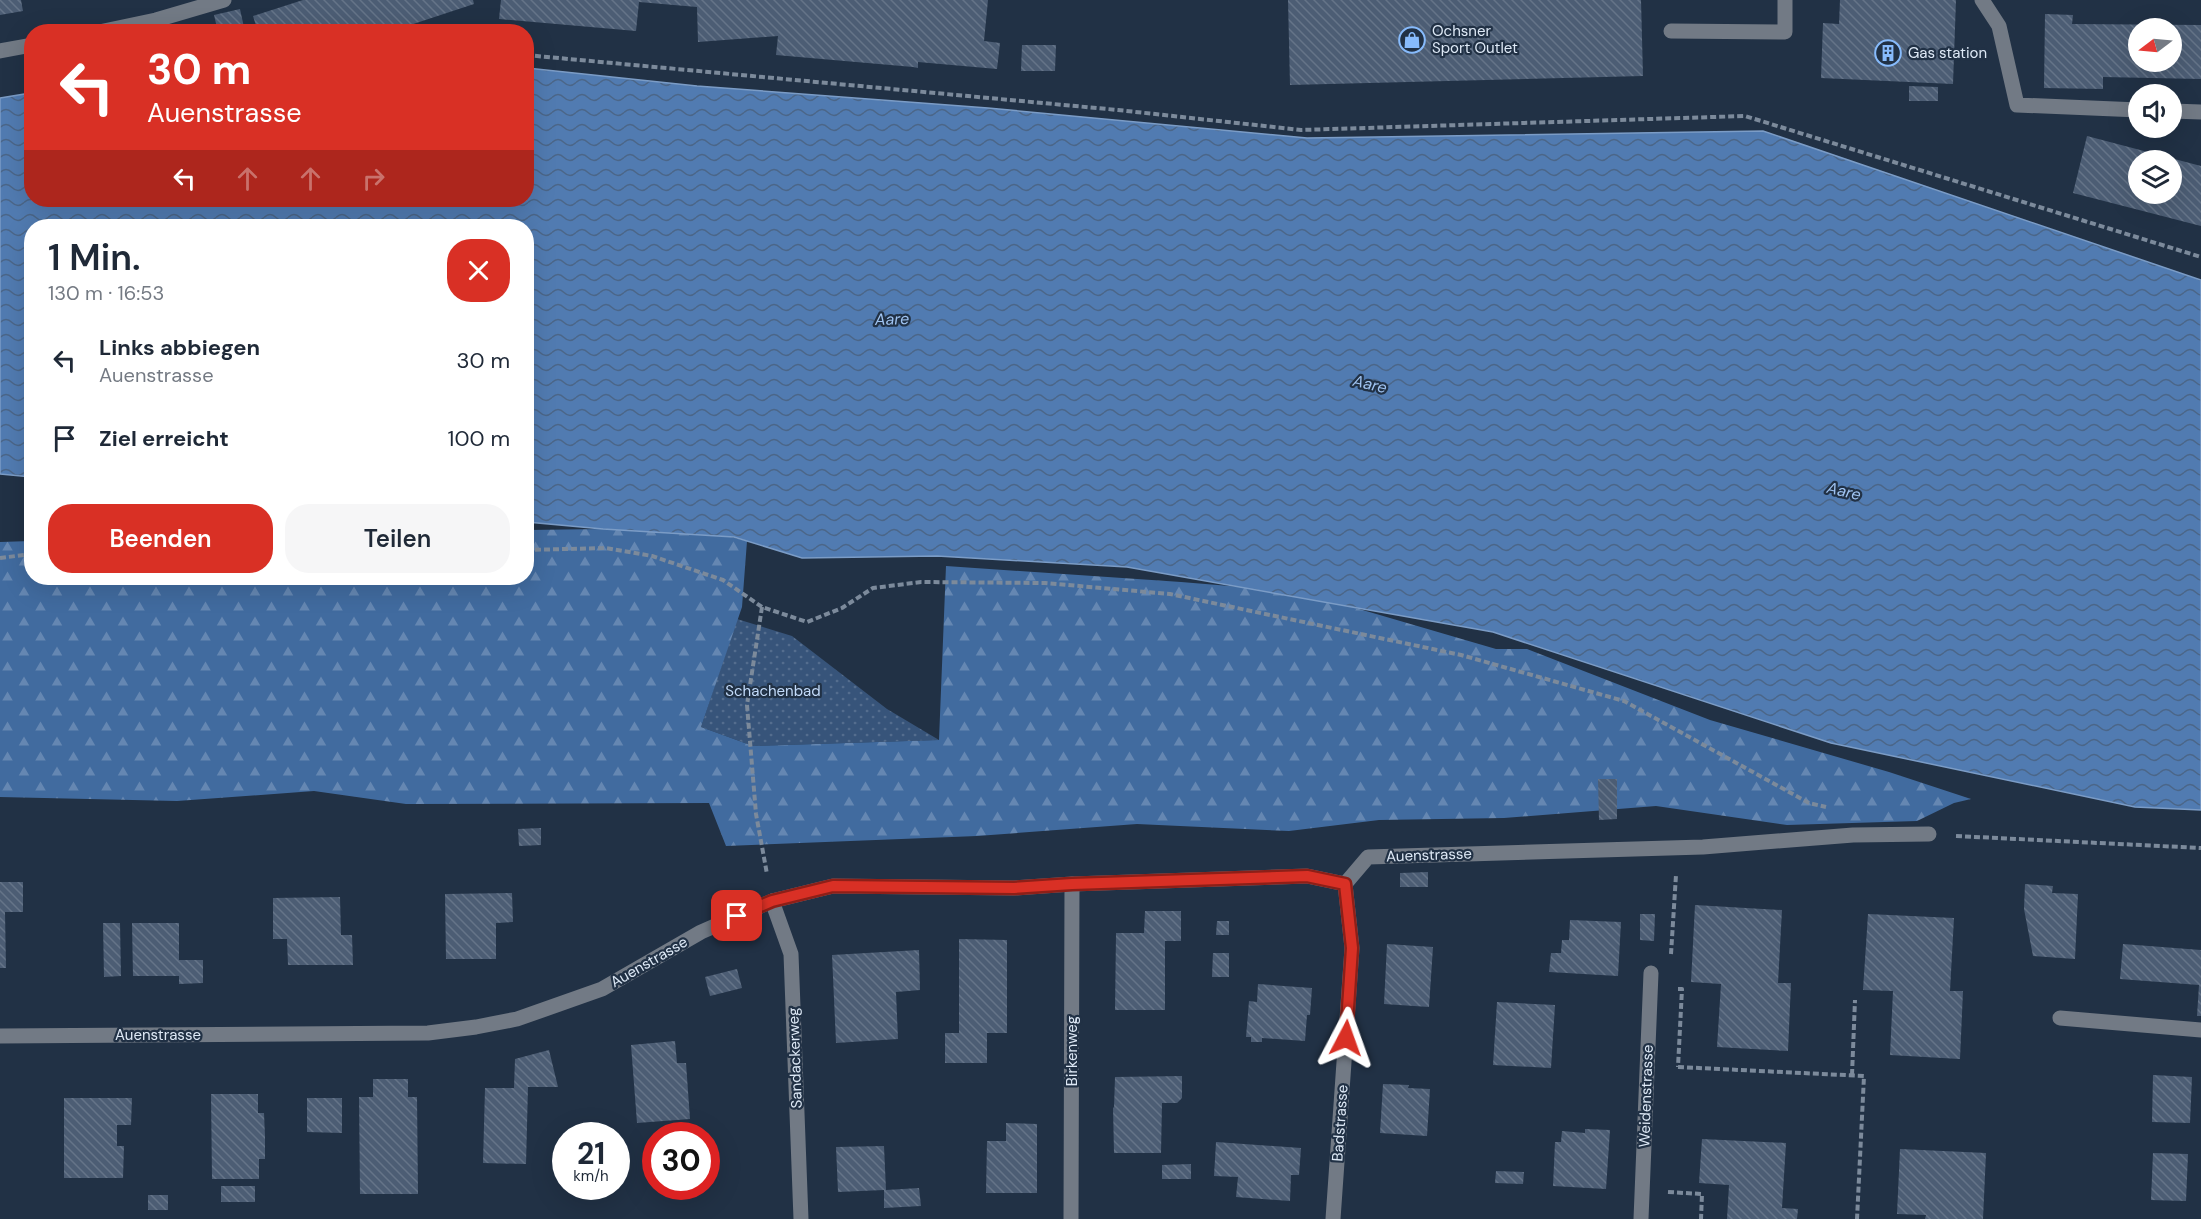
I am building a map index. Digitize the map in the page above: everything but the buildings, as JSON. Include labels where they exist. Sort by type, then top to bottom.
[{"type":"street","points":[[137,24],[224,0]]},
{"type":"street","points":[[1671,31],[1785,32],[1785,0]]},
{"type":"street","points":[[1983,0],[1999,26],[2017,105],[2128,110]]},
{"type":"street","points":[[0,51],[24,46]]},
{"type":"street","points":[[2182,111],[2201,112]]},
{"type":"street","name":"Auenstrasse","points":[[0,1036],[428,1033],[476,1028],[517,1018],[602,989],[701,932],[772,901],[833,886],[1014,888],[1307,876],[1345,884],[1368,857],[1703,847],[1852,835],[1929,834]]},
{"type":"street","name":"Birkenweg","points":[[1071,1219],[1072,884]]},
{"type":"street","name":"Badstrasse","points":[[1333,1219],[1352,948],[1345,884]]},
{"type":"street","name":"Sandackerweg","points":[[772,901],[791,954],[801,1219]]},
{"type":"street","name":"Weidenstrasse","points":[[1641,1219],[1651,973]]},
{"type":"street","points":[[2060,1017],[2201,1030]]},
{"type":"path","points":[[534,56],[834,86],[1118,110],[1301,130],[1745,116],[2201,257]]},
{"type":"path","points":[[534,550],[606,548],[652,556],[723,580],[762,607],[807,622],[842,608],[873,588],[921,582],[1045,583],[1170,594],[1461,655],[1624,701],[1809,803],[1831,808]]},
{"type":"path","points":[[0,558],[24,555]]},
{"type":"path","points":[[762,607],[747,705],[756,814],[772,901]]},
{"type":"path","points":[[1929,834],[2201,848]]},
{"type":"path","points":[[1852,1075],[1855,1000]]},
{"type":"path","points":[[1678,1066],[1864,1076],[1857,1219]]},
{"type":"green space","points":[[603,529],[723,535],[747,541],[742,607],[701,727],[753,746],[939,740],[946,566],[1301,592],[1496,649],[1527,649],[1710,720],[1889,772],[1971,799],[1954,803],[1917,821],[1787,825],[1656,806],[1504,818],[1379,820],[1289,831],[1137,824],[977,836],[726,846],[709,803],[406,804],[314,791],[177,801],[0,797],[0,542],[24,541],[24,585],[534,585],[534,530]]},
{"type":"green space","name":"Schachenbad","points":[[737,619],[792,636],[887,709],[939,740],[753,746],[701,727]]},
{"type":"water","name":"Aare","points":[[534,69],[697,86],[988,108],[1307,138],[1763,131],[2201,280],[2201,810],[2135,807],[1831,743],[1493,632],[1127,567],[937,556],[802,558],[734,537],[534,523],[534,219],[24,219],[24,476],[0,474],[0,98],[24,94],[24,207],[534,207]]},
{"type":"place","name":"Ochsner Sport Outlet","points":[[1412,40]]},
{"type":"place","name":"Gas station","points":[[1888,53]]},
{"type":"route","points":[[737,916],[772,901],[833,886],[1014,888],[1307,876],[1345,884],[1352,948],[1346,1038]]}]
